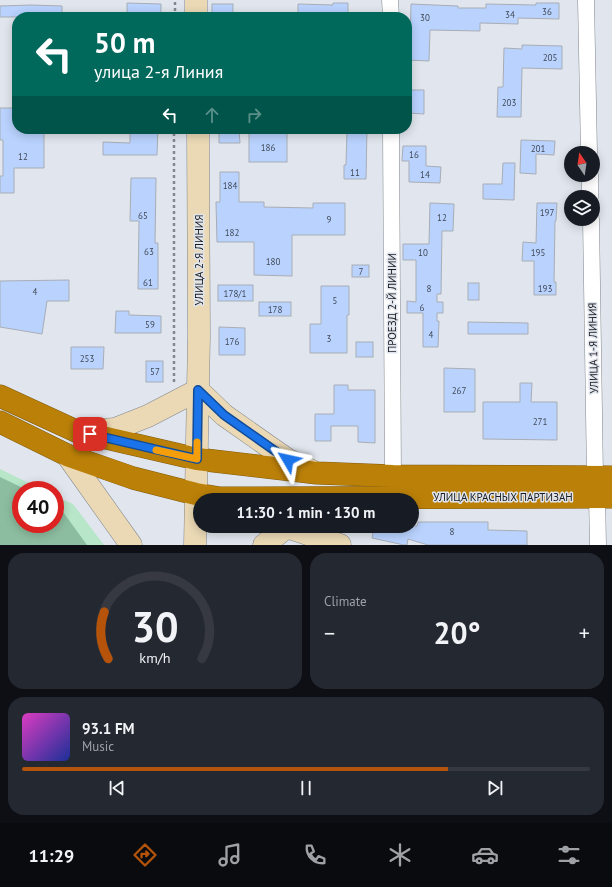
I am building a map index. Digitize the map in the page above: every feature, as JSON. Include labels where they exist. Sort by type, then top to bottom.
[{"type":"highway","name":"УЛИЦА КРАСНЫХ ПАРТИЗАН","points":[[0,396],[76,431],[197,459],[317,473],[604,487]]},
{"type":"highway","name":"УЛИЦА КРАСНЫХ ПАРТИЗАН","points":[[0,422],[67,455],[133,478],[193,493]]},
{"type":"highway","name":"УЛИЦА КРАСНЫХ ПАРТИЗАН","points":[[419,496],[604,487]]},
{"type":"street","points":[[196,0],[196,12]]},
{"type":"street","points":[[390,0],[391,12]]},
{"type":"street","points":[[586,0],[589,146]]},
{"type":"street","name":"УЛИЦА 2-Я ЛИНИЯ","points":[[196,493],[200,280],[198,134]]},
{"type":"street","name":"ПРОЕЗД 2-Й ЛИНИИ","points":[[391,134],[393,476]]},
{"type":"street","name":"УЛИЦА 1-Я ЛИНИЯ","points":[[590,226],[604,487],[598,545]]},
{"type":"street","points":[[76,431],[115,429],[148,416],[198,390],[224,415],[288,460],[317,473]]},
{"type":"street","points":[[67,455],[131,545]]},
{"type":"street","name":"УЛИЦА 2-Я ЛИНИЯ","points":[[194,533],[194,545]]},
{"type":"street","points":[[264,545],[277,533]]},
{"type":"street","points":[[305,533],[340,545]]},
{"type":"street","points":[[339,533],[349,545]]},
{"type":"path","points":[[174,0],[174,12]]},
{"type":"path","points":[[174,134],[174,388]]},
{"type":"green space","points":[[0,469],[25,481],[12,481],[12,533],[64,533],[64,500],[73,504],[104,545],[0,545]]},
{"type":"green space","points":[[0,477],[12,483],[12,533],[64,533],[64,513],[87,545],[0,545]]},
{"type":"building","points":[[127,3],[161,4],[161,12],[127,12]]},
{"type":"building","points":[[333,3],[348,3],[348,12],[298,12],[298,4],[333,5]]},
{"type":"building","points":[[536,3],[559,3],[559,19],[518,18],[518,24],[480,23],[480,31],[430,30],[429,61],[412,60],[411,4],[458,6],[458,8],[486,8],[486,4],[536,5]]},
{"type":"building","points":[[212,4],[233,4],[233,12],[212,12]]},
{"type":"building","points":[[0,6],[62,6],[62,12],[12,12],[12,17],[0,17]]},
{"type":"building","points":[[522,45],[562,46],[562,69],[522,68],[521,117],[497,117],[498,87],[503,87],[504,48],[522,49]]},
{"type":"building","points":[[412,90],[424,90],[424,114],[412,113]]},
{"type":"building","points":[[0,108],[12,108],[12,134],[44,134],[44,168],[14,168],[14,193],[0,193],[0,176],[3,176],[3,140],[0,140]]},
{"type":"building","points":[[130,134],[158,134],[157,155],[103,155],[103,142],[130,143]]},
{"type":"building","points":[[219,134],[239,134],[240,143],[219,143]]},
{"type":"building","points":[[249,134],[287,134],[287,162],[249,162]]},
{"type":"building","points":[[347,134],[367,134],[366,179],[344,179],[344,165],[346,165]]},
{"type":"building","points":[[521,140],[555,141],[554,155],[536,154],[536,174],[520,173]]},
{"type":"building","points":[[403,146],[426,146],[426,166],[441,167],[440,183],[409,182],[409,161],[402,161]]},
{"type":"building","points":[[503,163],[515,163],[514,200],[483,199],[483,184],[502,184]]},
{"type":"building","points":[[220,172],[239,172],[239,202],[264,202],[264,207],[313,208],[313,203],[345,203],[345,235],[292,235],[292,276],[254,275],[254,242],[217,242],[216,202],[220,202]]},
{"type":"building","points":[[131,178],[156,178],[155,243],[158,243],[158,289],[138,289],[139,221],[130,221]]},
{"type":"building","points":[[430,203],[454,204],[453,231],[442,231],[441,294],[437,294],[437,302],[443,302],[443,313],[437,313],[437,321],[439,321],[438,347],[423,347],[423,313],[407,313],[407,301],[416,302],[416,260],[403,260],[403,244],[429,244]]},
{"type":"building","points":[[537,203],[557,203],[555,221],[554,282],[556,282],[556,295],[534,295],[534,261],[522,261],[523,242],[536,243]]},
{"type":"building","points":[[352,265],[369,265],[369,277],[352,277]]},
{"type":"building","points":[[69,280],[69,301],[47,301],[42,334],[0,327],[0,281]]},
{"type":"building","points":[[468,283],[479,283],[479,300],[468,300]]},
{"type":"building","points":[[218,285],[253,285],[253,301],[218,301]]},
{"type":"building","points":[[321,286],[349,286],[347,353],[310,353],[310,324],[321,324]]},
{"type":"building","points":[[259,302],[291,302],[291,316],[259,316]]},
{"type":"building","points":[[116,311],[129,311],[129,315],[161,316],[161,333],[115,333]]},
{"type":"building","points":[[468,322],[528,323],[528,334],[468,334]]},
{"type":"building","points":[[219,327],[245,328],[245,355],[219,355]]},
{"type":"building","points":[[356,342],[373,342],[373,357],[356,357]]},
{"type":"building","points":[[71,347],[104,347],[103,369],[71,369]]},
{"type":"building","points":[[146,361],[163,361],[163,382],[146,382]]},
{"type":"building","points":[[444,368],[475,369],[475,412],[444,412]]},
{"type":"building","points":[[520,383],[532,383],[531,402],[557,402],[557,440],[483,439],[483,402],[520,402]]},
{"type":"building","points":[[334,385],[348,385],[348,390],[375,390],[375,443],[358,442],[358,426],[331,426],[331,441],[315,441],[315,414],[334,414]]},
{"type":"building","points":[[419,522],[488,522],[488,530],[527,531],[527,545],[428,545],[408,539],[407,545],[404,545],[372,538],[373,533],[419,533]]},
{"type":"slow traffic","points":[[156,450],[197,459],[197,442]]},
{"type":"route","points":[[90,434],[197,459],[198,390],[224,415],[288,460]]}]
